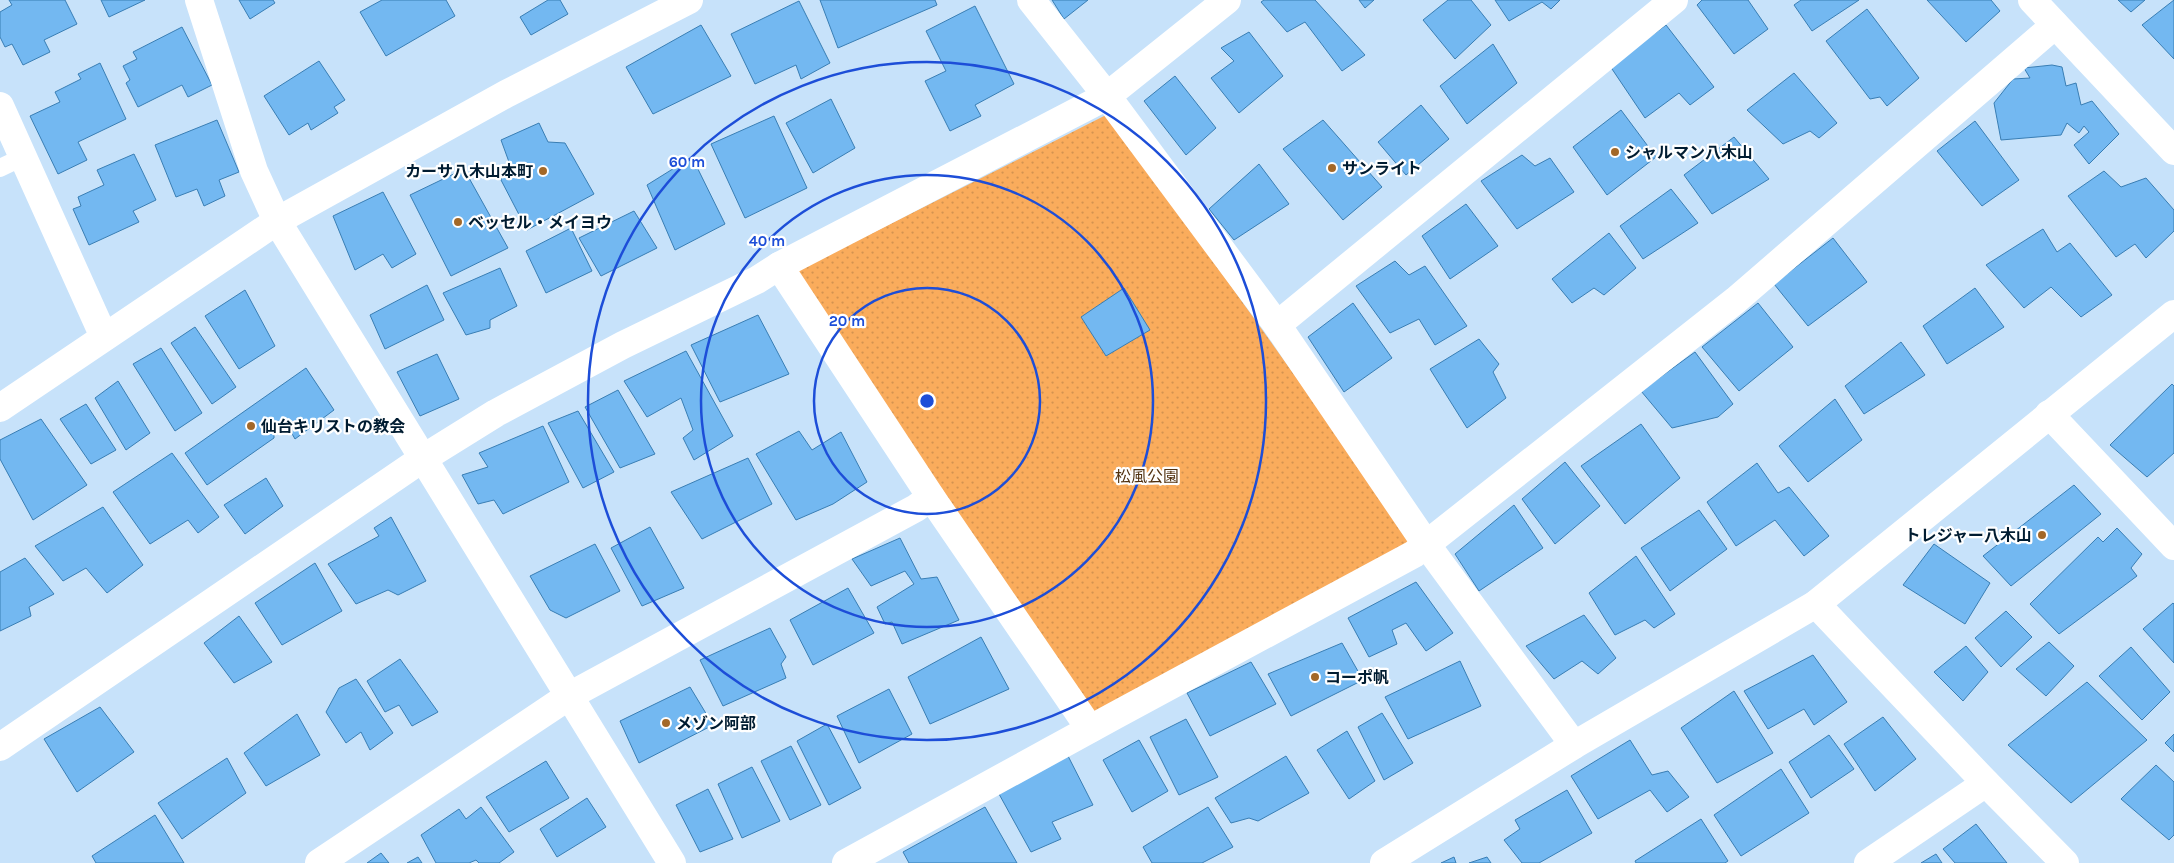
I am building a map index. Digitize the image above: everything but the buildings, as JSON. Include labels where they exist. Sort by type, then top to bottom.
[{"type":"street","points":[[199,0],[254,171],[277,221],[672,863]]},
{"type":"street","points":[[0,408],[277,221],[506,94],[689,0]]},
{"type":"street","points":[[1031,0],[1107,96],[1277,325],[1426,544],[1574,745]]},
{"type":"street","points":[[0,747],[422,459],[504,409],[623,345],[757,280],[779,266],[1107,96],[1228,0]]},
{"type":"street","points":[[1277,325],[1674,0]]},
{"type":"street","points":[[2032,0],[2174,151]]},
{"type":"street","points":[[846,863],[1414,554],[1736,300],[2055,26]]},
{"type":"street","points":[[0,106],[12,163],[104,337]]},
{"type":"street","points":[[779,266],[931,497],[1090,729]]},
{"type":"street","points":[[1384,863],[1574,745],[1816,604],[2174,314]]},
{"type":"street","points":[[2049,414],[2174,546]]},
{"type":"street","points":[[319,863],[569,696],[898,517],[931,497]]},
{"type":"street","points":[[1816,604],[1986,783],[2065,863]]},
{"type":"street","points":[[1868,863],[1986,783]]},
{"type":"green space","name":"松風公園","points":[[1108,114],[1413,541],[1091,714],[795,272]]},
{"type":"place","name":"シャルマン八木山","points":[[1615,152]]},
{"type":"place","name":"サンライト","points":[[1332,168]]},
{"type":"place","name":"カーサ八木山本町","points":[[543,171]]},
{"type":"place","name":"ベッセル・メイヨウ","points":[[458,222]]},
{"type":"place","name":"仙台キリストの教会","points":[[251,426]]},
{"type":"place","name":"トレジャー八木山","points":[[2042,535]]},
{"type":"place","name":"コーポ帆","points":[[1315,677]]},
{"type":"place","name":"メゾン阿部","points":[[666,723]]}]
